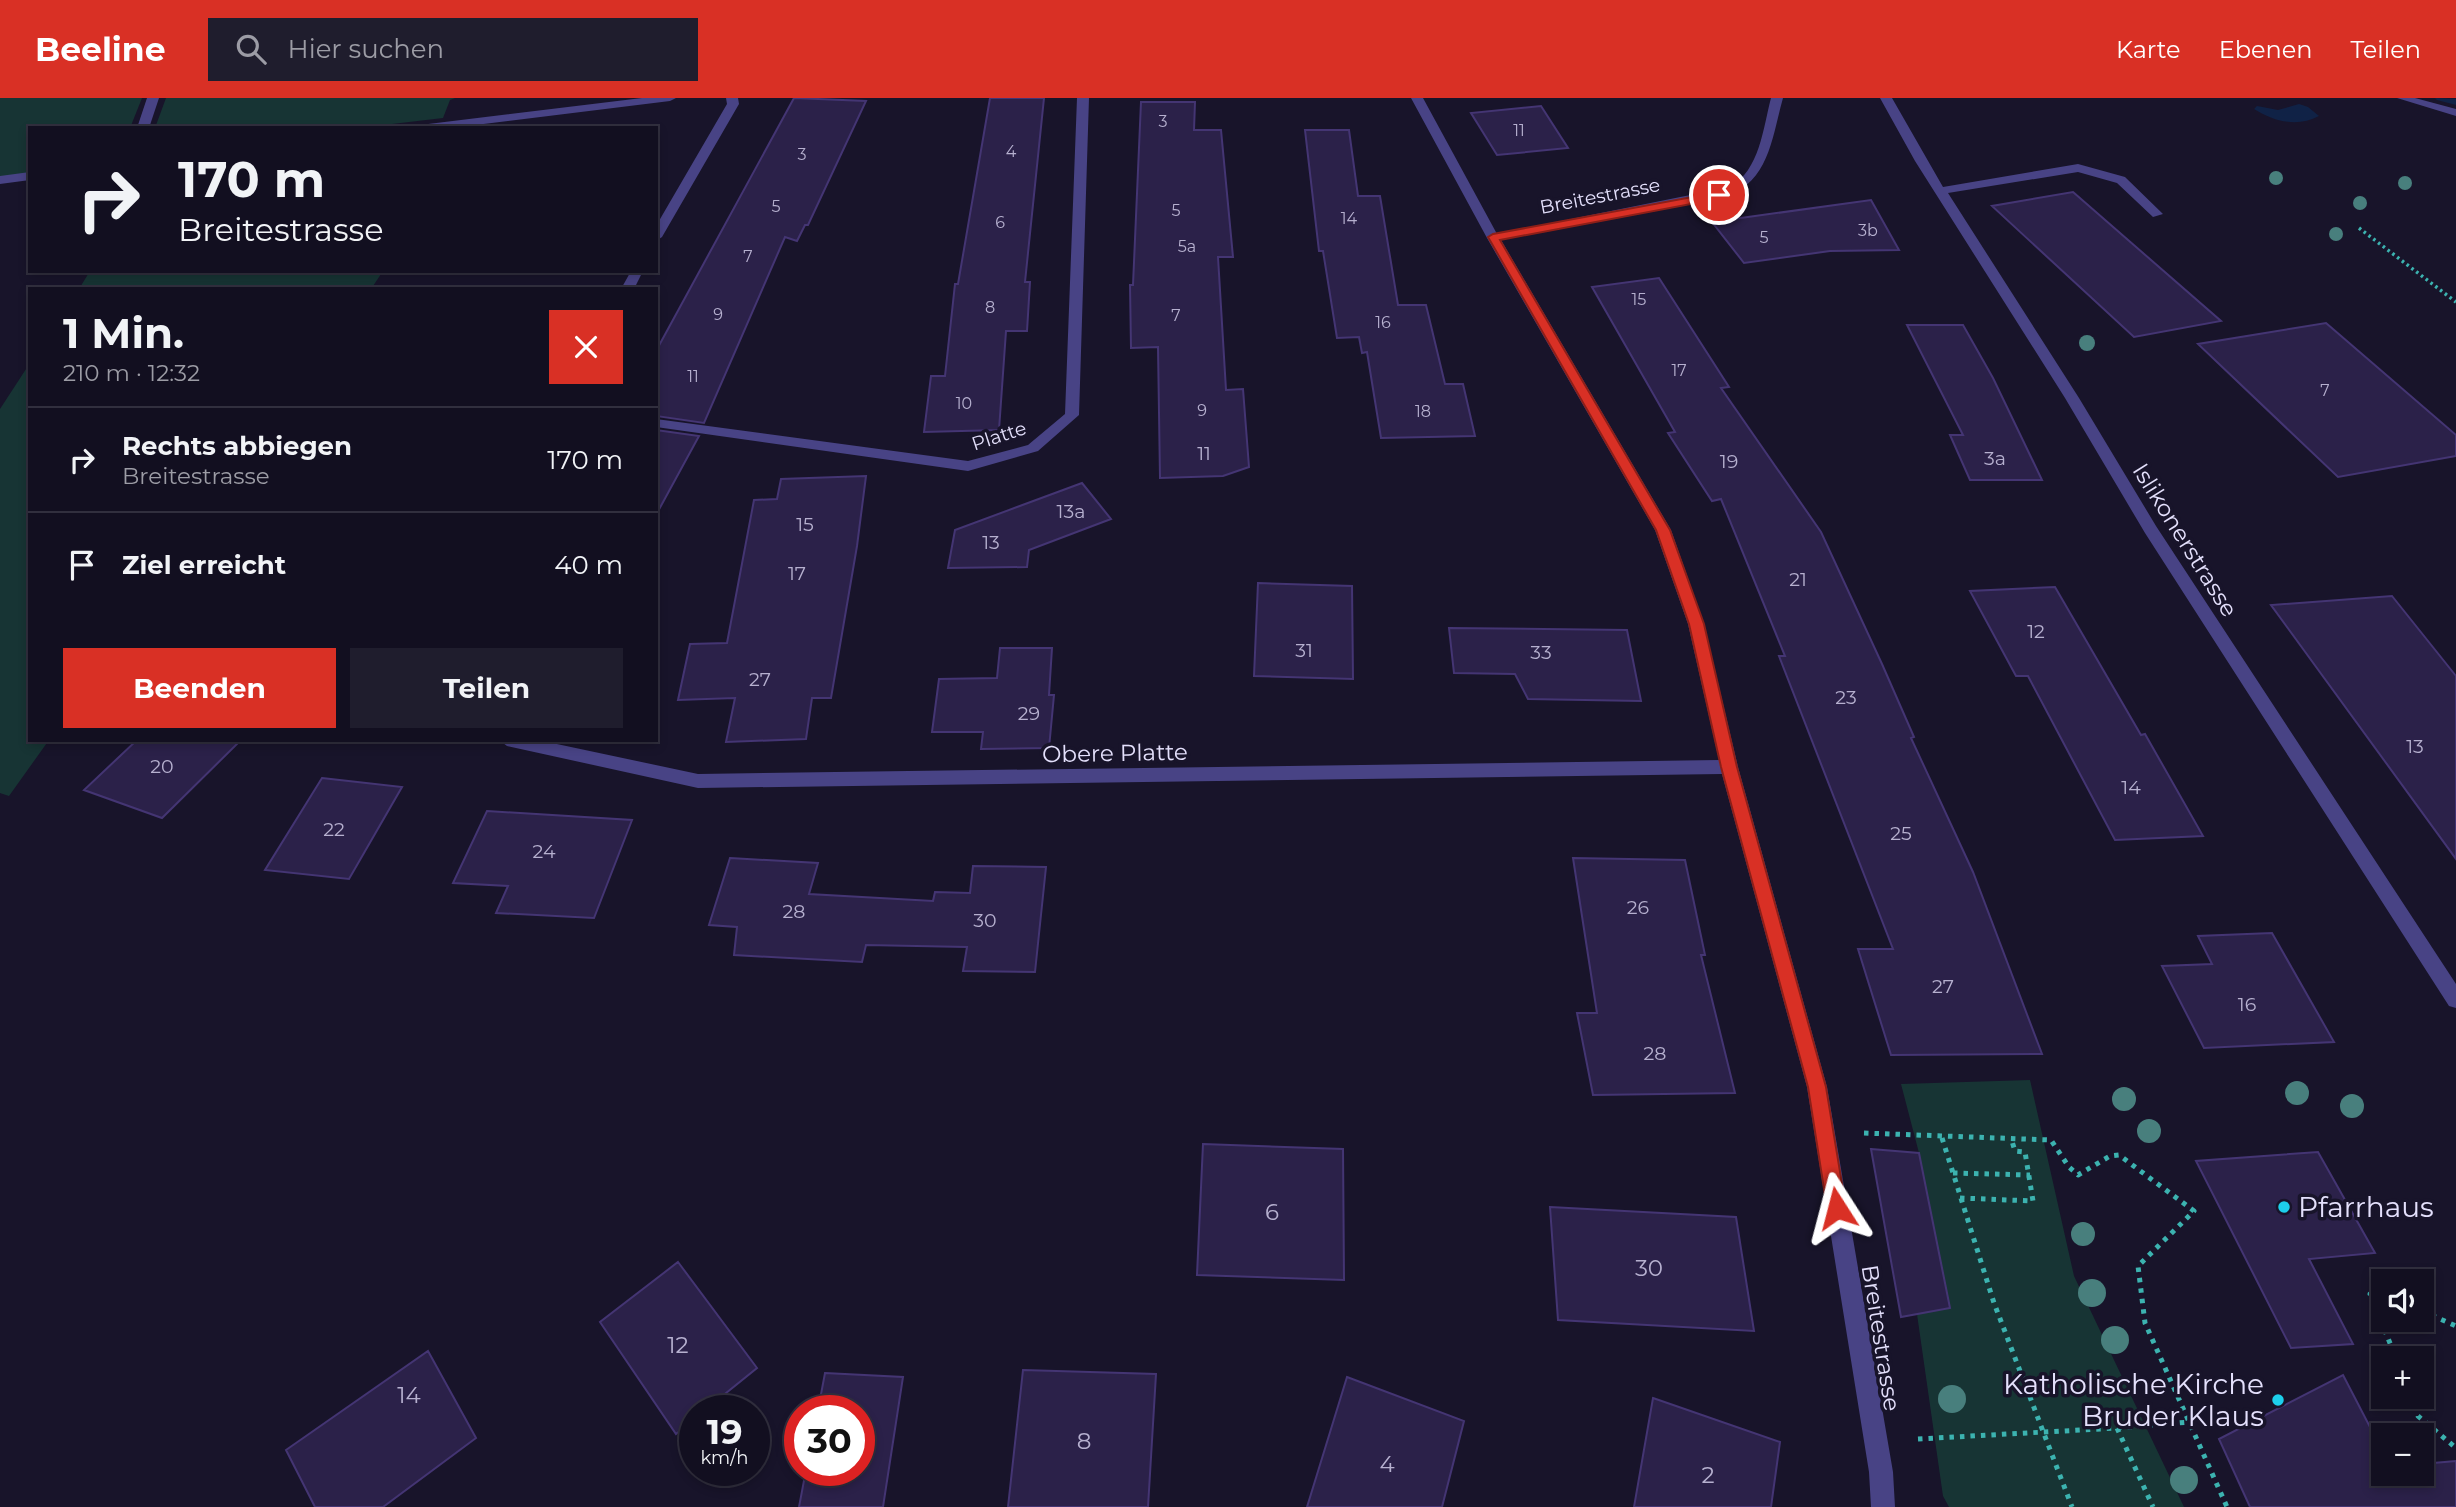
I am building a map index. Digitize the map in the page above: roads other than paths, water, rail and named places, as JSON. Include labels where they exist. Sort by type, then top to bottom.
[{"type":"street","points":[[144,126],[153,98]]},
{"type":"street","points":[[437,126],[670,98]]},
{"type":"street","points":[[658,234],[733,104],[732,98]]},
{"type":"street","name":"Platte","points":[[658,423],[968,466],[1033,448],[1072,415],[1083,98]]},
{"type":"street","name":"Breitestrasse","points":[[1417,98],[1493,237],[1663,530],[1696,624],[1729,767],[1814,1074],[1875,1440],[1883,1507]]},
{"type":"street","name":"Breitestrasse","points":[[1493,237],[1719,195],[1738,188],[1749,179],[1759,160],[1777,98]]},
{"type":"street","name":"Islikonerstrasse","points":[[1886,98],[1940,191],[2072,398],[2150,529],[2456,1000]]},
{"type":"street","points":[[2403,98],[2456,113]]},
{"type":"street","points":[[1940,191],[2078,168],[2121,180],[2157,214]]},
{"type":"street","points":[[0,180],[28,176]]},
{"type":"street","name":"Obere Platte","points":[[516,742],[698,781],[1729,767]]},
{"type":"water","points":[[2299,104],[2319,116],[2302,122],[2285,122],[2254,109],[2257,106],[2278,110]]},
{"type":"waterway","points":[[2441,98],[2456,102]]},
{"type":"place","name":"Pfarrhaus","points":[[2284,1207]]},
{"type":"place","name":"Katholische Kirche Bruder Klaus","points":[[2278,1400]]}]
